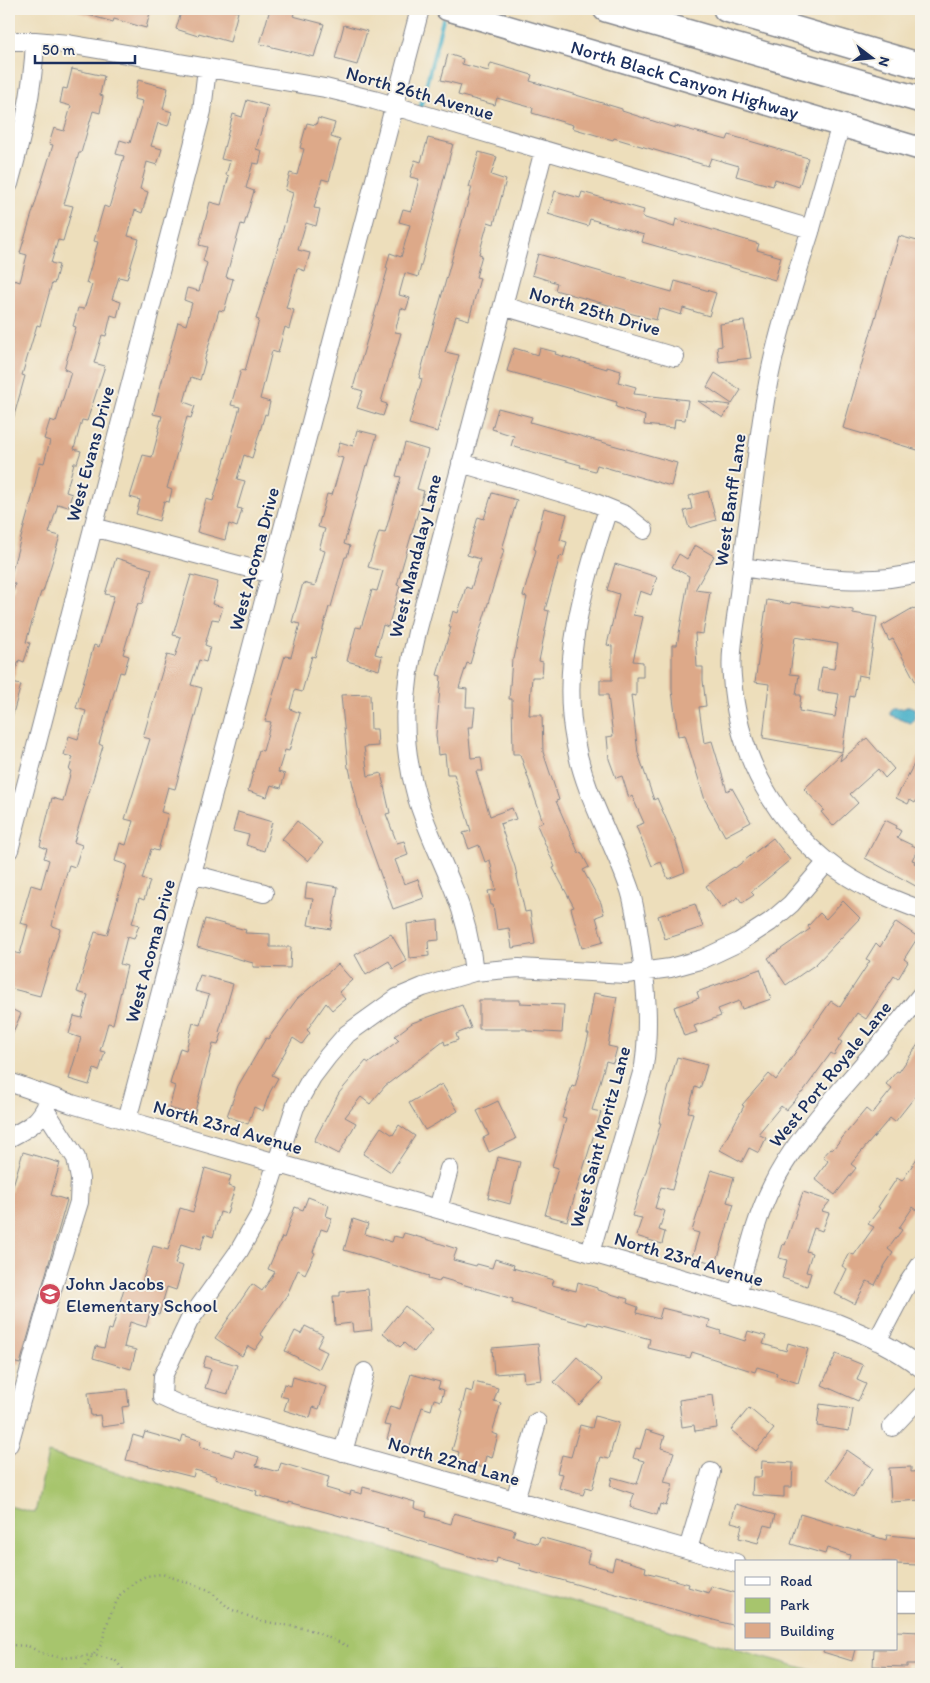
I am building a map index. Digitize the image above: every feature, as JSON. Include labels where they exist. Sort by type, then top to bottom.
[{"type":"highway","points":[[606,9],[921,100]]},
{"type":"highway","points":[[662,9],[921,85]]},
{"type":"highway","points":[[726,9],[921,66]]},
{"type":"highway","points":[[781,9],[921,50]]},
{"type":"highway","points":[[732,45],[757,68],[921,117]]},
{"type":"main road","name":"North Black Canyon Highway","points":[[447,9],[921,149]]},
{"type":"street","name":"West Acoma Drive","points":[[127,1120],[396,107],[420,9]]},
{"type":"street","name":"North 26th Avenue","points":[[9,41],[68,44],[325,88],[396,107],[811,229]]},
{"type":"street","points":[[9,184],[28,111],[35,41]]},
{"type":"street","name":"West Evans Drive","points":[[9,850],[202,111],[207,68]]},
{"type":"street","name":"West Banff Lane","points":[[841,125],[783,320],[764,405],[732,647],[732,676],[741,730],[759,777],[789,826],[827,862],[864,886],[921,910]]},
{"type":"street","name":"West Mandalay Lane","points":[[474,972],[469,938],[461,910],[417,798],[409,761],[405,726],[405,698],[412,655],[544,150]]},
{"type":"street","name":"North 25th Drive","points":[[503,306],[675,357]]},
{"type":"street","points":[[461,463],[584,500],[625,515],[644,530]]},
{"type":"street","name":"West Saint Moritz Lane","points":[[590,1252],[644,1066],[648,1015],[636,916],[630,891],[590,794],[575,744],[572,724],[570,697],[573,641],[608,509]]},
{"type":"street","points":[[93,527],[272,574]]},
{"type":"street","points":[[742,566],[824,579],[867,579],[906,576],[921,572]]},
{"type":"street","points":[[277,1163],[295,1107],[312,1077],[348,1034],[397,998],[431,984],[474,972],[519,968],[598,973],[644,973],[703,959],[739,942],[770,922],[791,904],[827,862]]},
{"type":"street","points":[[192,874],[264,893]]},
{"type":"street","name":"West Port Royale Lane","points":[[737,1294],[760,1215],[782,1166],[818,1117],[921,995]]},
{"type":"street","name":"North 23rd Avenue","points":[[9,1082],[48,1104],[127,1120],[837,1323],[877,1340],[910,1359],[921,1368]]},
{"type":"street","points":[[9,1138],[36,1123],[48,1104]]},
{"type":"street","points":[[9,1444],[50,1296],[79,1202],[80,1178],[76,1158],[48,1104]]},
{"type":"street","name":"North 22nd Lane","points":[[277,1163],[265,1202],[254,1227],[189,1322],[175,1349],[163,1376],[162,1397],[182,1406],[735,1563]]},
{"type":"street","points":[[438,1209],[449,1169]]},
{"type":"street","points":[[877,1340],[906,1286],[921,1264]]},
{"type":"street","points":[[343,1452],[365,1372]]},
{"type":"street","points":[[892,1427],[921,1396]]},
{"type":"street","points":[[515,1500],[537,1422]]},
{"type":"street","points":[[688,1549],[711,1472]]},
{"type":"street","points":[[898,1602],[921,1602]]},
{"type":"path","points":[[79,1674],[101,1645],[110,1615],[120,1595],[136,1581],[146,1576],[162,1574],[209,1590],[230,1609],[261,1621],[308,1629],[348,1646]]},
{"type":"path","points":[[9,1644],[28,1646],[44,1654],[63,1658],[93,1655],[114,1660],[127,1674]]},
{"type":"green space","points":[[48,1453],[735,1648],[735,1650],[825,1674],[9,1674],[9,1506],[35,1513]]},
{"type":"water","points":[[909,706],[914,708],[915,712],[914,719],[910,723],[890,715],[890,711],[893,709],[902,709]]},
{"type":"building","points":[[78,9],[151,9],[146,28],[114,19],[113,22],[78,12]]},
{"type":"building","points":[[182,9],[228,9],[238,12],[230,42],[199,33],[198,36],[176,29]]},
{"type":"building","points":[[270,9],[295,11],[293,16],[324,24],[314,57],[260,44]]},
{"type":"building","points":[[344,25],[367,31],[357,65],[335,59]]},
{"type":"building","points":[[448,54],[463,59],[462,64],[488,71],[491,63],[532,75],[530,81],[622,109],[622,111],[675,128],[675,126],[727,140],[729,135],[808,158],[799,187],[775,179],[773,186],[736,176],[739,166],[711,158],[708,166],[614,138],[613,140],[572,128],[573,125],[532,113],[533,108],[497,98],[495,105],[458,95],[461,85],[441,80]]},
{"type":"building","points":[[72,69],[104,76],[100,95],[103,96],[100,113],[93,111],[64,204],[73,206],[63,241],[58,240],[51,263],[59,265],[40,326],[37,325],[22,375],[25,376],[12,423],[9,423],[9,299],[14,280],[20,282],[27,255],[20,253],[53,145],[49,144],[54,128],[64,131],[71,106],[60,103],[63,88],[67,89]]},
{"type":"building","points":[[138,80],[168,88],[163,109],[172,112],[168,126],[158,123],[151,146],[162,149],[157,165],[147,162],[140,189],[148,192],[142,213],[135,210],[128,236],[139,239],[127,279],[119,277],[112,299],[121,302],[117,317],[111,315],[106,336],[102,335],[94,363],[105,366],[87,421],[82,420],[74,449],[81,451],[77,463],[74,463],[66,492],[72,494],[68,507],[58,504],[49,533],[60,536],[26,642],[30,643],[24,662],[19,660],[12,683],[21,685],[12,717],[9,716],[9,605],[15,584],[9,581],[40,462],[44,463],[50,441],[44,439],[50,420],[56,422],[71,372],[64,369],[76,327],[73,326],[78,308],[84,309],[92,285],[86,283],[98,242],[94,241],[104,206],[109,208],[124,156],[116,154],[120,140],[130,143],[143,101],[134,99]]},
{"type":"building","points":[[247,100],[268,106],[256,149],[262,151],[259,164],[253,163],[246,188],[254,191],[244,225],[241,224],[226,277],[233,279],[224,311],[219,310],[200,380],[191,377],[184,402],[195,406],[191,418],[187,417],[167,488],[172,490],[169,502],[164,501],[159,521],[136,514],[140,500],[130,497],[143,455],[152,457],[162,416],[153,414],[178,322],[186,325],[192,303],[184,300],[187,288],[199,291],[207,263],[203,261],[207,247],[199,245],[210,202],[221,205],[229,176],[226,175],[230,161],[221,159],[233,114],[242,117]]},
{"type":"building","points":[[318,118],[335,123],[331,137],[340,140],[329,181],[322,179],[314,208],[320,209],[316,226],[306,223],[298,250],[310,253],[305,271],[297,268],[286,308],[294,310],[289,329],[285,327],[278,353],[272,351],[260,399],[270,402],[267,415],[265,414],[252,458],[244,455],[237,479],[245,481],[237,508],[242,509],[237,527],[229,524],[225,540],[197,532],[206,499],[213,501],[240,407],[231,405],[241,370],[245,371],[259,320],[256,319],[293,193],[285,190],[290,173],[297,175],[304,149],[300,148],[307,123],[316,125]]},
{"type":"building","points":[[428,138],[453,144],[418,277],[405,273],[399,295],[410,298],[406,310],[401,308],[395,332],[401,333],[381,402],[387,404],[383,416],[357,408],[363,391],[353,388],[388,268],[386,268],[390,253],[401,257],[410,225],[399,222],[403,209],[411,211],[419,179],[410,177],[415,160],[421,162]]},
{"type":"building","points":[[479,152],[497,157],[491,175],[506,180],[494,224],[488,222],[479,254],[482,255],[476,277],[480,278],[469,320],[456,316],[445,352],[459,355],[437,432],[409,424],[422,379],[419,378],[472,187],[469,187]]},
{"type":"building","points":[[555,191],[580,198],[582,192],[644,210],[642,217],[674,227],[676,219],[759,244],[757,250],[781,257],[775,280],[642,242],[644,235],[590,219],[588,226],[548,214]]},
{"type":"building","points":[[899,236],[921,242],[921,451],[843,428]]},
{"type":"building","points":[[538,254],[672,292],[675,281],[716,293],[709,316],[683,308],[681,315],[659,308],[656,320],[555,290],[557,283],[532,275]]},
{"type":"building","points":[[744,321],[751,358],[719,362],[717,347],[722,346],[720,324]]},
{"type":"building","points":[[514,348],[538,355],[540,348],[607,369],[607,367],[621,371],[618,382],[636,387],[634,394],[688,400],[685,420],[675,419],[674,428],[644,425],[645,416],[616,407],[617,402],[507,371]]},
{"type":"building","points":[[715,373],[741,390],[732,404],[707,387]]},
{"type":"building","points":[[698,401],[731,405],[723,418]]},
{"type":"building","points":[[498,408],[532,417],[530,422],[677,463],[671,486],[597,465],[595,471],[580,467],[581,465],[511,446],[514,436],[492,429]]},
{"type":"building","points":[[357,430],[377,435],[368,466],[366,465],[344,544],[350,546],[347,557],[345,557],[331,607],[329,607],[315,657],[312,656],[302,692],[295,690],[290,709],[300,713],[289,751],[285,750],[278,772],[285,774],[281,788],[271,785],[267,797],[248,791],[259,750],[263,751],[271,722],[265,721],[285,656],[291,657],[300,624],[292,622],[303,583],[315,586],[325,551],[319,549],[325,529],[318,527],[327,494],[332,495],[343,458],[336,456],[340,442],[353,446]]},
{"type":"building","points":[[405,443],[428,450],[417,489],[424,491],[397,585],[400,586],[388,627],[383,625],[375,654],[382,656],[379,670],[347,661],[356,627],[361,628],[372,590],[377,591],[383,571],[368,567],[379,532],[385,533],[401,477],[396,476]]},
{"type":"building","points":[[708,491],[716,520],[689,528],[684,511],[692,509],[689,496]]},
{"type":"building","points":[[492,493],[517,500],[470,664],[467,663],[459,688],[467,689],[466,707],[475,707],[473,727],[468,727],[471,758],[481,757],[483,771],[476,771],[490,816],[512,808],[516,819],[500,824],[515,867],[525,912],[530,911],[535,944],[512,948],[509,928],[497,930],[493,905],[491,905],[488,891],[496,890],[490,860],[485,862],[479,845],[469,849],[463,833],[471,831],[454,774],[447,774],[445,754],[438,755],[436,735],[441,676],[437,675],[451,627],[449,626],[453,611],[458,613],[466,587],[471,589],[480,559],[467,555],[478,517],[484,519]]},
{"type":"building","points":[[544,508],[567,514],[560,540],[567,542],[563,557],[560,556],[545,610],[549,611],[539,661],[543,662],[542,677],[532,677],[529,715],[542,715],[543,752],[559,800],[556,801],[579,854],[581,852],[589,867],[583,870],[601,903],[604,914],[596,917],[603,942],[582,948],[571,908],[574,907],[553,868],[555,867],[537,825],[543,822],[520,754],[513,754],[512,699],[509,699],[512,659],[514,659],[527,597],[523,596],[536,550],[534,549]]},
{"type":"building","points":[[695,545],[714,556],[695,590],[710,592],[703,634],[695,633],[697,667],[703,667],[706,706],[699,707],[704,743],[712,741],[727,791],[732,788],[751,822],[725,836],[705,800],[685,735],[678,736],[672,691],[672,645],[677,645],[689,576],[672,567],[679,554],[687,559]]},
{"type":"building","points":[[116,558],[152,569],[142,604],[138,603],[123,654],[129,656],[124,673],[120,672],[99,744],[103,746],[74,842],[82,845],[75,867],[69,865],[54,916],[52,926],[60,929],[40,996],[9,988],[9,951],[20,954],[28,925],[20,923],[31,885],[41,888],[49,860],[44,858],[47,849],[40,846],[52,798],[63,801],[71,771],[69,770],[73,757],[64,755],[69,736],[78,739],[86,711],[76,708],[94,645],[99,647],[114,596],[105,594]]},
{"type":"building","points":[[615,564],[657,577],[651,595],[640,591],[633,615],[643,617],[633,661],[643,662],[643,677],[636,677],[636,696],[631,695],[638,753],[654,800],[657,798],[676,842],[685,872],[668,879],[661,862],[652,866],[636,826],[644,823],[632,796],[629,798],[622,776],[616,778],[609,759],[607,737],[613,736],[608,695],[600,695],[600,680],[612,680],[612,646],[607,645],[619,594],[607,590]]},
{"type":"building","points":[[191,575],[218,582],[212,604],[223,607],[219,620],[212,619],[205,645],[210,647],[206,662],[199,660],[191,685],[202,688],[196,712],[175,789],[168,787],[161,812],[168,814],[158,851],[151,849],[142,879],[150,881],[144,900],[139,898],[132,923],[139,925],[134,939],[127,937],[120,964],[127,966],[113,1024],[108,1023],[100,1051],[105,1052],[99,1071],[94,1069],[89,1085],[69,1079],[81,1038],[69,1034],[74,1016],[82,1018],[88,995],[77,992],[95,932],[107,935],[127,865],[115,861],[120,843],[126,845],[133,821],[125,819],[150,739],[143,737],[167,655],[175,657],[181,637],[173,635]]},
{"type":"building","points":[[767,600],[829,608],[830,606],[853,610],[853,613],[877,617],[868,677],[858,675],[854,697],[850,696],[842,752],[763,738],[769,684],[755,682]],"holes":[[[795,637],[838,644],[834,669],[822,667],[818,691],[839,694],[835,717],[799,711],[801,695],[796,695],[799,675],[790,674]]]},
{"type":"building","points":[[921,605],[921,692],[893,639],[889,641],[882,626]]},
{"type":"building","points":[[370,694],[371,729],[377,729],[378,746],[364,747],[368,776],[381,773],[390,813],[386,814],[397,843],[404,841],[408,855],[395,860],[404,884],[418,879],[424,898],[393,909],[361,820],[348,768],[341,695]]},
{"type":"building","points":[[867,738],[894,769],[885,778],[878,769],[850,794],[858,803],[833,826],[821,812],[824,810],[804,789],[842,753],[840,761]]},
{"type":"building","points":[[921,751],[921,791],[915,803],[910,800],[908,804],[896,798]]},
{"type":"building","points":[[238,812],[272,822],[264,851],[246,845],[249,835],[233,831]]},
{"type":"building","points":[[885,820],[897,826],[896,828],[901,831],[897,838],[918,848],[912,860],[921,866],[921,889],[865,858]]},
{"type":"building","points":[[297,821],[323,843],[308,861],[282,839]]},
{"type":"building","points":[[773,838],[790,860],[751,892],[754,895],[742,903],[738,897],[722,908],[706,886],[735,868]]},
{"type":"building","points":[[307,882],[338,887],[331,929],[308,925],[313,899],[305,898]]},
{"type":"building","points":[[843,901],[860,918],[816,964],[786,985],[768,958],[810,929],[808,926],[820,913],[826,919]]},
{"type":"building","points":[[695,904],[703,927],[665,939],[658,916]]},
{"type":"building","points":[[205,919],[246,930],[245,933],[270,934],[270,947],[291,947],[290,968],[253,967],[253,963],[197,947]]},
{"type":"building","points":[[438,920],[439,940],[428,941],[429,956],[410,958],[407,924]]},
{"type":"building","points":[[896,922],[918,937],[904,959],[908,962],[898,979],[894,976],[866,1019],[857,1013],[839,1040],[842,1042],[834,1055],[831,1053],[802,1093],[786,1110],[781,1106],[758,1134],[766,1138],[759,1153],[749,1148],[742,1162],[720,1150],[744,1106],[742,1105],[769,1074],[776,1080],[831,1001],[840,1007],[870,961],[866,959],[876,943],[880,947]]},
{"type":"building","points":[[391,934],[407,961],[393,969],[389,961],[366,975],[355,955]]},
{"type":"building","points":[[338,964],[352,980],[339,992],[345,999],[332,1010],[326,1003],[307,1030],[310,1033],[302,1044],[293,1038],[272,1075],[278,1078],[263,1111],[254,1107],[248,1124],[227,1116],[238,1086],[266,1038],[268,1039],[297,999]]},
{"type":"building","points":[[760,969],[771,999],[742,1009],[739,1001],[718,1009],[721,1016],[694,1026],[697,1032],[684,1036],[674,1007],[699,998],[697,992]]},
{"type":"building","points":[[200,975],[233,984],[219,1032],[222,1033],[218,1045],[213,1044],[194,1115],[169,1108],[175,1086],[170,1084],[180,1048],[186,1050],[193,1023],[200,1025],[209,995],[195,991]]},
{"type":"building","points":[[594,993],[617,997],[608,1046],[617,1048],[613,1063],[606,1061],[592,1110],[601,1112],[567,1221],[545,1215],[558,1168],[552,1166],[566,1119],[562,1118],[572,1086],[575,1087],[589,1034],[587,1034]]},
{"type":"building","points":[[479,1000],[520,1000],[520,1003],[564,1005],[562,1033],[527,1031],[527,1029],[479,1029]]},
{"type":"building","points":[[462,1005],[471,1028],[456,1034],[458,1040],[445,1045],[444,1041],[385,1086],[370,1104],[361,1097],[345,1117],[356,1123],[339,1154],[314,1141],[339,1093],[366,1061],[369,1063],[399,1040],[395,1036],[412,1023]]},
{"type":"building","points":[[9,1008],[21,1014],[9,1041]]},
{"type":"building","points":[[921,1040],[921,1089],[895,1122],[890,1118],[851,1164],[856,1168],[835,1195],[815,1179],[828,1161],[823,1157],[831,1148],[833,1149],[866,1109],[872,1114],[892,1089],[886,1084],[897,1071],[899,1072]]},
{"type":"building","points":[[677,1057],[707,1065],[700,1089],[695,1087],[688,1112],[693,1113],[672,1190],[661,1187],[655,1208],[665,1211],[659,1230],[665,1232],[662,1244],[636,1236],[642,1218],[632,1216],[661,1123],[659,1123]]},
{"type":"building","points":[[442,1084],[458,1111],[425,1130],[409,1103]]},
{"type":"building","points":[[498,1101],[516,1139],[489,1152],[483,1138],[489,1135],[477,1111]]},
{"type":"building","points":[[399,1125],[415,1136],[391,1172],[363,1154],[381,1127],[393,1135]]},
{"type":"building","points":[[23,1152],[60,1163],[51,1195],[67,1200],[20,1364],[9,1361],[9,1199]]},
{"type":"building","points":[[921,1152],[921,1213],[913,1207],[899,1228],[902,1230],[888,1249],[893,1253],[875,1285],[867,1281],[855,1304],[835,1294],[847,1269],[842,1266],[849,1253],[854,1255],[874,1227],[868,1224],[880,1208],[878,1207],[897,1178],[902,1181]]},
{"type":"building","points":[[498,1157],[520,1162],[510,1204],[488,1198]]},
{"type":"building","points":[[205,1168],[231,1176],[228,1186],[235,1188],[227,1214],[220,1212],[213,1237],[205,1234],[200,1250],[181,1244],[175,1264],[183,1266],[176,1290],[167,1287],[159,1315],[150,1312],[146,1327],[130,1322],[124,1347],[136,1350],[131,1369],[93,1358],[96,1346],[104,1348],[109,1329],[112,1330],[125,1285],[140,1289],[153,1246],[168,1250],[180,1208],[193,1212]]},
{"type":"building","points":[[711,1170],[734,1177],[727,1202],[734,1204],[716,1264],[692,1257],[699,1233],[692,1231]]},
{"type":"building","points":[[803,1192],[830,1201],[822,1211],[829,1213],[822,1231],[814,1228],[806,1251],[812,1253],[806,1272],[811,1273],[807,1286],[782,1278],[787,1260],[779,1258]]},
{"type":"building","points":[[308,1197],[329,1205],[326,1216],[332,1218],[327,1231],[321,1229],[313,1252],[315,1253],[305,1274],[298,1270],[287,1295],[260,1334],[264,1337],[255,1350],[248,1346],[242,1356],[215,1338],[252,1284],[262,1291],[275,1272],[268,1269],[282,1237],[284,1238],[295,1207],[303,1210]]},
{"type":"building","points":[[353,1219],[368,1224],[365,1234],[392,1242],[394,1236],[402,1238],[404,1233],[457,1249],[453,1260],[492,1268],[495,1259],[514,1265],[513,1268],[554,1280],[552,1285],[576,1291],[578,1282],[597,1288],[597,1290],[628,1299],[627,1303],[638,1307],[637,1313],[659,1319],[662,1308],[710,1320],[708,1327],[745,1341],[748,1331],[766,1336],[763,1344],[786,1351],[788,1343],[808,1349],[798,1383],[776,1376],[777,1373],[757,1367],[755,1372],[692,1352],[690,1358],[648,1348],[650,1339],[588,1322],[587,1325],[555,1316],[512,1303],[513,1299],[441,1278],[439,1282],[428,1279],[429,1276],[344,1250]]},
{"type":"building","points":[[368,1289],[372,1330],[353,1332],[352,1323],[335,1325],[333,1296],[340,1296],[340,1292]]},
{"type":"building","points":[[405,1306],[433,1329],[414,1352],[404,1343],[400,1347],[383,1333]]},
{"type":"building","points":[[305,1326],[323,1335],[317,1347],[327,1352],[319,1369],[285,1351],[295,1331],[301,1334]]},
{"type":"building","points":[[538,1344],[542,1380],[524,1382],[523,1372],[494,1374],[492,1348]]},
{"type":"building","points":[[836,1354],[863,1365],[857,1380],[866,1384],[858,1401],[822,1385]]},
{"type":"building","points":[[206,1356],[237,1365],[228,1394],[205,1388],[211,1369],[203,1367]]},
{"type":"building","points":[[577,1357],[603,1380],[579,1405],[554,1382]]},
{"type":"building","points":[[411,1374],[440,1382],[438,1388],[444,1390],[441,1401],[434,1399],[431,1410],[422,1407],[410,1446],[387,1439],[391,1426],[384,1425],[390,1406],[400,1409]]},
{"type":"building","points":[[293,1377],[326,1387],[319,1409],[313,1407],[310,1418],[284,1410],[288,1398],[280,1396],[284,1384],[291,1386]]},
{"type":"building","points":[[474,1382],[498,1388],[494,1401],[501,1403],[492,1433],[498,1435],[492,1458],[486,1456],[483,1468],[457,1460],[459,1452],[452,1450],[463,1412],[461,1411],[466,1390],[472,1392]]},
{"type":"building","points":[[127,1389],[129,1406],[122,1407],[124,1424],[102,1427],[100,1415],[91,1416],[88,1393]]},
{"type":"building","points":[[713,1395],[717,1428],[695,1431],[694,1425],[682,1427],[679,1400]]},
{"type":"building","points":[[820,1404],[853,1409],[849,1431],[817,1426]]},
{"type":"building","points":[[749,1408],[774,1429],[756,1451],[731,1430]]},
{"type":"building","points":[[595,1416],[619,1423],[609,1459],[601,1457],[592,1489],[586,1487],[583,1495],[559,1488],[563,1474],[557,1473],[562,1455],[571,1457],[580,1425],[592,1428]]},
{"type":"building","points":[[646,1430],[665,1436],[661,1448],[674,1452],[664,1482],[673,1484],[666,1506],[660,1504],[657,1515],[630,1507],[634,1494],[610,1486],[612,1477],[637,1484],[644,1461],[633,1458],[636,1448],[640,1449]]},
{"type":"building","points":[[145,1432],[181,1442],[183,1435],[201,1441],[200,1447],[233,1457],[235,1450],[259,1457],[256,1466],[278,1472],[281,1463],[329,1477],[326,1488],[350,1495],[351,1491],[362,1494],[363,1487],[415,1502],[414,1508],[427,1512],[426,1517],[451,1524],[454,1513],[515,1530],[513,1536],[538,1544],[540,1537],[590,1551],[587,1563],[612,1570],[615,1558],[646,1567],[645,1572],[689,1584],[688,1587],[709,1593],[711,1586],[735,1593],[735,1626],[519,1568],[520,1564],[497,1558],[496,1564],[387,1531],[388,1529],[256,1495],[257,1491],[215,1479],[216,1476],[195,1470],[193,1477],[126,1460],[133,1435],[143,1438]]},
{"type":"building","points":[[847,1450],[873,1468],[853,1497],[827,1479]]},
{"type":"building","points":[[762,1461],[793,1463],[792,1487],[784,1487],[784,1497],[752,1495],[753,1477],[761,1477]]},
{"type":"building","points":[[911,1467],[911,1472],[921,1471],[921,1500],[891,1502],[889,1468]]},
{"type":"building","points":[[736,1504],[775,1515],[772,1527],[764,1525],[758,1543],[739,1538],[742,1525],[731,1522]]},
{"type":"building","points":[[800,1514],[886,1540],[887,1535],[919,1538],[917,1565],[898,1564],[898,1560],[849,1560],[850,1555],[827,1548],[825,1554],[791,1544]]},
{"type":"building","points":[[898,1631],[921,1632],[921,1664],[907,1664],[907,1667],[873,1666],[874,1650],[898,1650]]},
{"type":"building","points":[[824,1650],[855,1650],[852,1661],[823,1652]]},
{"type":"waterway","points":[[420,109],[443,19]]},
{"type":"place","name":"John Jacobs Elementary School","points":[[50,1294]]}]
